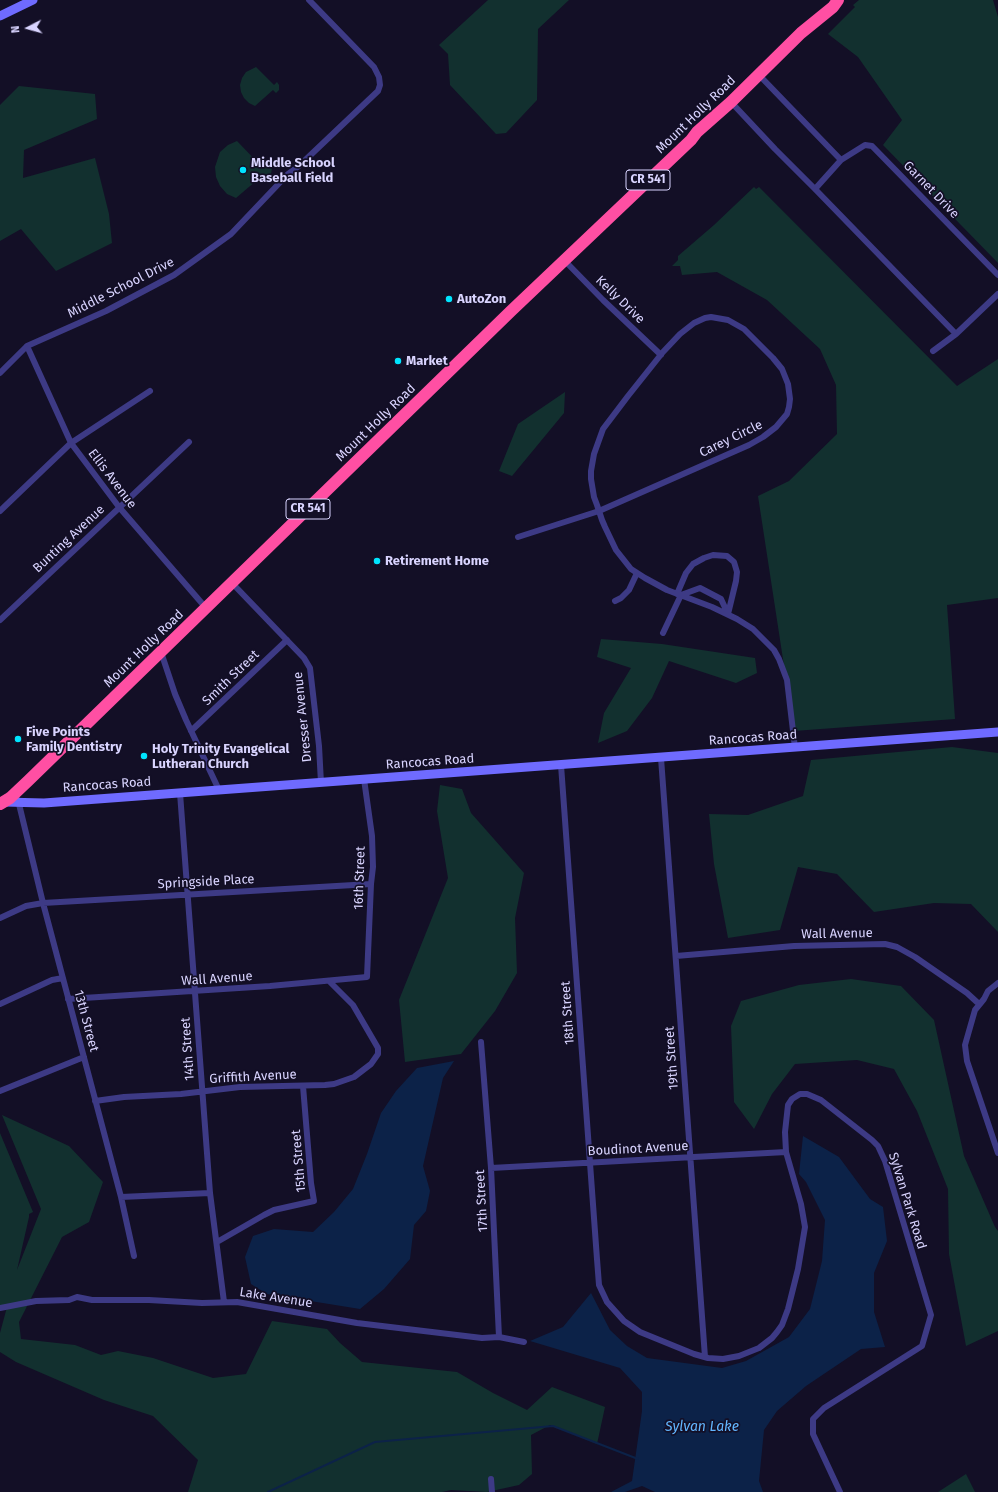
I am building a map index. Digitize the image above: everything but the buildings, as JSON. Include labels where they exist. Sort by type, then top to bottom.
[{"type":"highway","name":"Mount Holly Road","points":[[1,802],[18,797],[161,652],[564,260],[691,140],[696,132],[731,102],[801,33],[838,0]]},
{"type":"main road","points":[[0,16],[33,0]]},
{"type":"main road","name":"Rancocas Road","points":[[18,797],[44,803],[998,732]]},
{"type":"street","name":"Middle School Drive","points":[[27,346],[106,311],[174,274],[231,234],[287,175],[300,166],[378,91],[380,85],[379,77],[374,67],[309,0]]},
{"type":"street","points":[[758,75],[841,160]]},
{"type":"street","points":[[731,102],[769,143],[956,334]]},
{"type":"street","name":"Garnet Drive","points":[[815,189],[841,160],[865,145],[872,146],[998,276]]},
{"type":"street","name":"Kelly Drive","points":[[564,260],[661,356]]},
{"type":"street","points":[[933,352],[956,334],[998,294]]},
{"type":"street","name":"Carey Circle","points":[[518,537],[599,511],[749,445],[770,433],[787,414],[790,392],[782,369],[754,337],[744,328],[717,317],[699,320],[684,330],[628,396],[603,429],[594,454],[590,471],[594,497],[599,511],[605,527],[616,550],[625,563],[636,573],[743,622],[767,642],[779,659],[787,680],[796,748]]},
{"type":"street","points":[[0,373],[27,346]]},
{"type":"street","name":"Ellis Avenue","points":[[27,346],[71,443],[119,507],[206,608]]},
{"type":"street","points":[[0,511],[71,443],[150,391]]},
{"type":"street","name":"Bunting Avenue","points":[[0,620],[188,442]]},
{"type":"street","points":[[663,633],[686,573],[693,564],[708,556],[717,554],[727,556],[734,562],[736,581],[728,614]]},
{"type":"street","points":[[615,601],[622,598],[629,590],[636,573]]},
{"type":"street","name":"Dresser Avenue","points":[[232,583],[304,658],[310,668],[312,673],[321,783]]},
{"type":"street","points":[[679,594],[700,588],[721,599],[728,614]]},
{"type":"street","name":"Smith Street","points":[[192,731],[287,640]]},
{"type":"street","points":[[161,652],[175,694],[219,790]]},
{"type":"street","name":"19th Street","points":[[661,758],[705,1357]]},
{"type":"street","name":"18th Street","points":[[561,765],[597,1259]]},
{"type":"street","name":"16th Street","points":[[364,780],[372,836],[373,867],[371,884],[368,977]]},
{"type":"street","name":"14th Street","points":[[180,793],[212,1220],[217,1242],[224,1302]]},
{"type":"street","name":"13th Street","points":[[18,797],[43,902],[121,1197],[134,1256]]},
{"type":"street","name":"Springside Place","points":[[0,918],[26,906],[43,902],[371,884]]},
{"type":"street","name":"Wall Avenue","points":[[676,956],[794,946],[885,944],[897,947],[915,957],[967,993],[980,1004]]},
{"type":"street","name":"Wall Avenue","points":[[68,999],[195,991],[368,977]]},
{"type":"street","points":[[0,1004],[52,980],[63,978]]},
{"type":"street","name":"Griffith Avenue","points":[[95,1101],[124,1097],[181,1094],[247,1087],[334,1084],[347,1080],[366,1069],[378,1054],[376,1044],[353,1005],[329,981]]},
{"type":"street","points":[[998,983],[988,991],[984,999],[975,1010],[965,1045],[967,1061],[998,1153]]},
{"type":"street","name":"17th Street","points":[[481,1042],[484,1064],[491,1168],[499,1338]]},
{"type":"street","points":[[0,1091],[84,1057]]},
{"type":"street","name":"15th Street","points":[[217,1242],[274,1210],[314,1201],[311,1183],[303,1086]]},
{"type":"street","name":"Sylvan Park Road","points":[[597,1259],[601,1291],[607,1302],[624,1321],[640,1332],[686,1352],[715,1359],[731,1358],[753,1352],[772,1338],[782,1325],[795,1284],[802,1251],[805,1227],[802,1204],[786,1152],[785,1132],[788,1105],[792,1098],[800,1094],[807,1094],[821,1100],[878,1146],[885,1160],[931,1315],[922,1346],[824,1408],[814,1419],[813,1434],[840,1492]]},
{"type":"street","name":"Boudinot Avenue","points":[[491,1168],[786,1152]]},
{"type":"street","points":[[121,1197],[210,1193]]},
{"type":"street","name":"Lake Avenue","points":[[0,1308],[36,1301],[69,1300],[77,1297],[92,1300],[247,1303],[351,1322],[459,1336],[499,1338],[524,1342]]},
{"type":"street","points":[[491,1479],[492,1492]]},
{"type":"green space","points":[[488,0],[569,0],[538,29],[537,100],[506,133],[496,134],[450,85],[448,54],[439,45]]},
{"type":"green space","points":[[859,0],[993,0],[998,17],[998,263],[883,145],[902,120],[858,57],[828,34],[855,7],[853,5]]},
{"type":"green space","points":[[256,67],[274,85],[277,82],[279,85],[279,90],[276,93],[273,90],[255,106],[244,98],[240,85],[246,72]]},
{"type":"green space","points":[[19,86],[95,94],[97,119],[24,150],[23,178],[95,158],[109,214],[112,243],[56,271],[21,229],[0,241],[0,105]]},
{"type":"green space","name":"Middle School Baseball Field","points":[[237,141],[263,168],[268,163],[272,168],[268,179],[263,175],[236,198],[227,194],[220,186],[216,177],[215,167],[220,152],[228,145]]},
{"type":"green space","points":[[754,187],[756,189],[759,187],[957,386],[998,359],[998,598],[947,605],[955,719],[794,731],[758,496],[789,481],[837,434],[836,385],[820,349],[767,300],[717,272],[682,275],[680,266],[672,266],[678,260],[678,256],[714,225]]},
{"type":"green space","points":[[565,392],[564,413],[512,476],[499,471],[518,424]]},
{"type":"green space","points":[[601,639],[662,644],[755,658],[757,673],[736,683],[669,661],[652,698],[627,731],[598,743],[604,713],[631,668],[597,657]]},
{"type":"green space","points":[[952,747],[998,753],[998,932],[971,904],[934,903],[874,912],[837,874],[798,867],[780,930],[728,938],[714,864],[709,814],[748,815],[803,796],[811,760]]},
{"type":"green space","points":[[440,785],[462,789],[471,813],[524,873],[515,918],[517,973],[495,1011],[461,1054],[405,1062],[399,1000],[448,878],[437,811]]},
{"type":"green space","points":[[851,979],[901,986],[934,1020],[964,1156],[998,1231],[998,1331],[966,1346],[949,1254],[948,1189],[917,1111],[894,1069],[857,1060],[795,1064],[772,1094],[754,1129],[734,1102],[731,1026],[741,1001],[799,985]]},
{"type":"green space","points":[[2,1115],[69,1146],[103,1182],[89,1222],[62,1237],[19,1322],[21,1339],[75,1345],[101,1355],[118,1351],[153,1358],[213,1378],[246,1374],[272,1321],[327,1329],[340,1343],[362,1362],[457,1372],[493,1393],[527,1410],[552,1387],[605,1407],[597,1444],[550,1425],[531,1435],[532,1474],[519,1485],[487,1492],[451,1490],[442,1492],[188,1492],[198,1460],[153,1416],[104,1400],[16,1362],[0,1352],[0,1333],[7,1307],[0,1308],[0,1133],[33,1212],[29,1214],[17,1270],[41,1209]]},
{"type":"green space","points":[[966,1474],[975,1492],[938,1492]]},
{"type":"water","points":[[454,1061],[443,1078],[423,1166],[430,1191],[426,1211],[414,1225],[410,1259],[384,1289],[360,1309],[267,1294],[251,1284],[245,1257],[253,1236],[274,1229],[313,1232],[334,1212],[353,1189],[381,1113],[396,1091],[417,1068]]},
{"type":"water","name":"Sylvan Lake","points":[[803,1136],[839,1157],[870,1199],[883,1207],[887,1241],[874,1273],[874,1312],[885,1347],[861,1349],[806,1386],[777,1411],[764,1430],[759,1481],[763,1492],[655,1492],[642,1486],[625,1492],[611,1492],[632,1481],[642,1411],[642,1392],[620,1368],[530,1341],[563,1327],[591,1293],[610,1330],[627,1346],[647,1358],[722,1368],[746,1361],[789,1337],[810,1309],[822,1261],[825,1220],[806,1182],[799,1174]]},
{"type":"waterway","points":[[268,1492],[375,1442],[553,1426],[638,1459]]},
{"type":"place","name":"Middle School Baseball Field","points":[[243,170]]},
{"type":"place","name":"AutoZon","points":[[449,299]]},
{"type":"place","name":"Market","points":[[398,361]]},
{"type":"place","name":"Retirement Home","points":[[377,561]]},
{"type":"place","name":"Five Points Family Dentistry","points":[[18,739]]},
{"type":"place","name":"Holy Trinity Evangelical Lutheran Church","points":[[144,756]]}]
